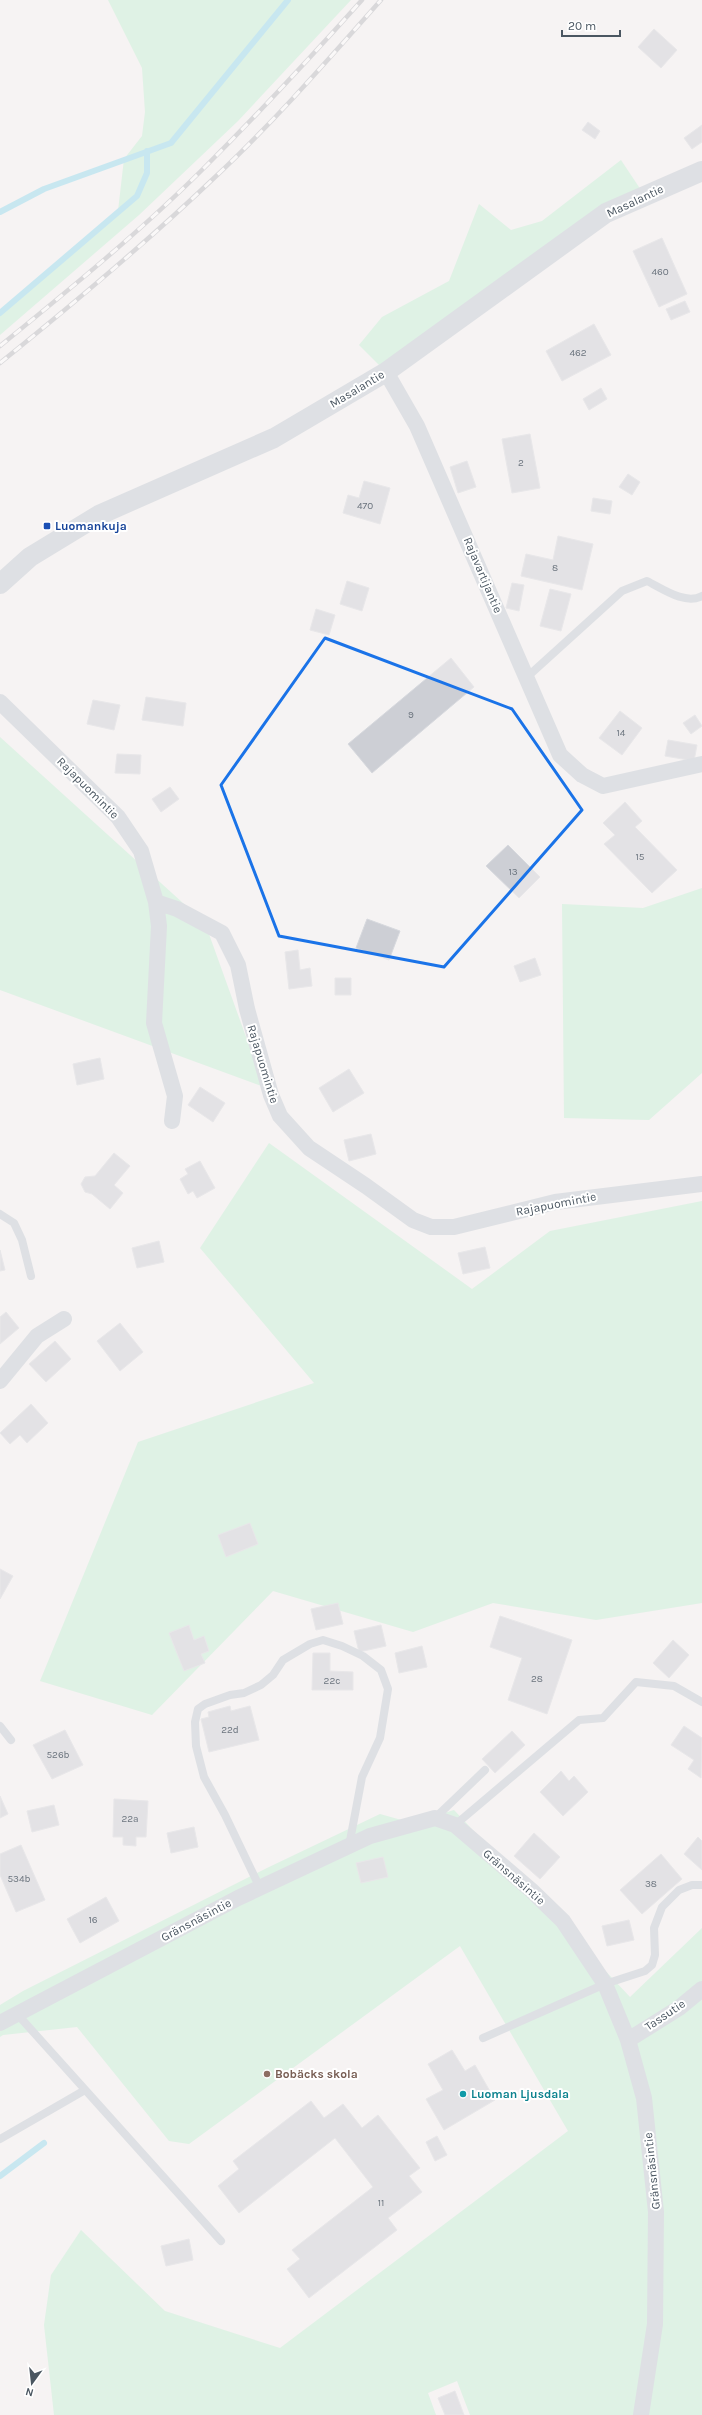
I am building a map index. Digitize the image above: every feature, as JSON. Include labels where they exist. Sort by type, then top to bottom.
[{"type":"street","name":"Masalantie","points":[[0,584],[30,557],[86,522],[274,438],[386,372],[606,213],[702,170]]},
{"type":"street","name":"Rajavartijantie","points":[[386,372],[417,426],[560,755],[582,776],[603,786],[702,764]]},
{"type":"street","name":"Rajapuomintie","points":[[0,702],[118,817],[142,851],[156,902],[177,909],[222,932],[238,965],[247,1009],[271,1095],[280,1116],[309,1148],[366,1186],[413,1220],[431,1227],[454,1227],[555,1202],[702,1184]]},
{"type":"street","points":[[156,902],[159,926],[154,1024],[175,1096],[172,1121]]},
{"type":"street","points":[[0,1381],[37,1336],[64,1319]]},
{"type":"street","name":"Gränsnäsintie","points":[[0,2023],[260,1888],[370,1836],[435,1818],[455,1825],[531,1890],[563,1921],[605,1984],[628,2040],[644,2098],[656,2212],[655,2324],[641,2415]]},
{"type":"street","name":"Tassutie","points":[[628,2040],[679,2008],[702,1989]]},
{"type":"lane","points":[[526,678],[622,591],[647,581],[675,595],[695,600],[702,596]]},
{"type":"lane","points":[[0,1214],[14,1223],[22,1240],[31,1276]]},
{"type":"lane","points":[[260,1888],[225,1815],[204,1778],[196,1746],[195,1722],[198,1709],[205,1704],[230,1695],[244,1693],[261,1685],[273,1676],[283,1660],[310,1644],[323,1640],[342,1646],[363,1656],[381,1670],[388,1690],[380,1738],[362,1777],[349,1846]]},
{"type":"lane","points":[[455,1825],[579,1720],[603,1718],[636,1682],[674,1686],[702,1702]]},
{"type":"lane","points":[[0,1726],[10,1740]]},
{"type":"lane","points":[[435,1818],[485,1770]]},
{"type":"lane","points":[[483,2038],[605,1984],[645,1971],[652,1965],[655,1955],[654,1928],[662,1907],[679,1890],[692,1885],[702,1885]]},
{"type":"lane","points":[[18,2015],[221,2241]]},
{"type":"lane","points":[[0,2139],[85,2090]]},
{"type":"highlighted area","points":[[325,638],[512,709],[582,810],[444,967],[279,936],[221,785]]},
{"type":"green space","points":[[108,0],[351,0],[238,121],[139,215],[0,335],[0,313],[118,211],[124,159],[142,136],[145,112],[142,68]]},
{"type":"green space","points":[[621,160],[645,196],[386,372],[359,345],[382,317],[449,281],[479,204],[511,230],[542,221]]},
{"type":"green space","points":[[0,737],[205,923],[264,1087],[0,990]]},
{"type":"green space","points":[[702,888],[702,1073],[649,1120],[564,1118],[562,904],[643,908]]},
{"type":"green space","points":[[269,1143],[472,1289],[550,1231],[702,1201],[702,1603],[596,1620],[493,1603],[413,1632],[273,1591],[152,1715],[40,1681],[138,1442],[314,1383],[200,1248]]},
{"type":"green space","points":[[454,1810],[630,1997],[702,1928],[702,2415],[470,2415],[457,2381],[428,2393],[436,2415],[54,2415],[44,2325],[51,2275],[81,2230],[165,2311],[280,2348],[568,2131],[460,1946],[189,2144],[169,2141],[77,2027],[3,2035],[0,2037],[0,2005],[23,1991],[267,1868],[380,1814],[412,1823]]},
{"type":"building","points":[[654,29],[677,50],[661,68],[638,47]]},
{"type":"building","points":[[588,122],[600,131],[595,139],[582,130]]},
{"type":"building","points":[[702,125],[702,142],[692,149],[684,138]]},
{"type":"building","points":[[662,238],[687,294],[659,307],[633,251]]},
{"type":"building","points":[[685,301],[690,312],[671,320],[666,309]]},
{"type":"building","points":[[594,324],[611,355],[562,381],[546,351]]},
{"type":"building","points":[[601,388],[607,399],[589,410],[583,399]]},
{"type":"building","points":[[530,434],[540,488],[512,493],[502,439]]},
{"type":"building","points":[[467,461],[476,487],[458,493],[450,467]]},
{"type":"building","points":[[628,474],[640,482],[632,495],[619,487]]},
{"type":"building","points":[[364,481],[390,488],[380,524],[343,513],[348,495],[359,498]]},
{"type":"building","points":[[593,498],[612,501],[610,514],[591,511]]},
{"type":"building","points":[[558,536],[593,544],[582,590],[521,576],[526,554],[553,560]]},
{"type":"building","points":[[347,581],[369,588],[362,611],[340,604]]},
{"type":"building","points":[[512,583],[524,585],[519,611],[506,608]]},
{"type":"building","points":[[550,589],[571,594],[561,631],[540,626]]},
{"type":"building","points":[[316,609],[335,615],[329,635],[310,630]]},
{"type":"building","points":[[451,658],[474,687],[372,773],[348,744]]},
{"type":"building","points":[[146,697],[186,703],[183,726],[142,720]]},
{"type":"building","points":[[93,700],[120,705],[114,730],[87,724]]},
{"type":"building","points":[[620,711],[642,728],[622,755],[599,738]]},
{"type":"building","points":[[695,715],[702,726],[691,734],[683,723]]},
{"type":"building","points":[[668,740],[697,745],[694,761],[665,756]]},
{"type":"building","points":[[117,754],[141,755],[140,774],[115,773]]},
{"type":"building","points":[[170,787],[179,799],[161,812],[152,799]]},
{"type":"building","points":[[625,802],[642,821],[635,827],[677,870],[652,893],[604,844],[615,835],[603,823]]},
{"type":"building","points":[[508,845],[540,877],[519,898],[486,866]]},
{"type":"building","points":[[367,919],[400,931],[389,960],[356,948]]},
{"type":"building","points":[[298,950],[300,970],[310,968],[312,986],[289,989],[285,952]]},
{"type":"building","points":[[535,958],[541,975],[520,982],[514,966]]},
{"type":"building","points":[[335,978],[351,978],[351,995],[335,995]]},
{"type":"building","points":[[100,1058],[104,1079],[77,1085],[73,1064]]},
{"type":"building","points":[[349,1069],[364,1093],[333,1112],[319,1088]]},
{"type":"building","points":[[200,1087],[225,1103],[213,1122],[188,1105]]},
{"type":"building","points":[[371,1134],[376,1154],[349,1161],[344,1140]]},
{"type":"building","points":[[114,1153],[130,1166],[114,1185],[123,1193],[110,1209],[92,1194],[85,1192],[81,1184],[85,1177],[95,1176]]},
{"type":"building","points":[[200,1161],[215,1188],[197,1198],[193,1191],[188,1194],[180,1179],[188,1174],[185,1169]]},
{"type":"building","points":[[159,1241],[164,1262],[137,1268],[132,1248]]},
{"type":"building","points":[[485,1247],[490,1268],[463,1274],[458,1253]]},
{"type":"building","points":[[0,1250],[5,1270],[0,1271]]},
{"type":"building","points":[[6,1312],[19,1328],[0,1344],[0,1317]]},
{"type":"building","points":[[120,1323],[143,1352],[120,1371],[97,1341]]},
{"type":"building","points":[[55,1341],[71,1359],[46,1382],[29,1364]]},
{"type":"building","points":[[31,1404],[48,1423],[27,1443],[20,1435],[10,1444],[0,1433]]},
{"type":"building","points":[[250,1523],[258,1544],[226,1557],[218,1535]]},
{"type":"building","points":[[0,1569],[13,1576],[0,1599]]},
{"type":"building","points":[[338,1603],[343,1624],[316,1630],[311,1609]]},
{"type":"building","points":[[500,1616],[572,1640],[547,1714],[508,1700],[522,1658],[490,1647]]},
{"type":"building","points":[[189,1625],[194,1640],[204,1636],[209,1651],[201,1654],[205,1663],[184,1671],[169,1633]]},
{"type":"building","points":[[381,1625],[386,1646],[359,1652],[354,1631]]},
{"type":"building","points":[[673,1640],[689,1655],[669,1678],[653,1663]]},
{"type":"building","points":[[422,1646],[427,1667],[399,1673],[395,1653]]},
{"type":"building","points":[[313,1653],[330,1653],[330,1671],[353,1672],[353,1690],[312,1690]]},
{"type":"building","points":[[230,1706],[231,1711],[250,1706],[259,1740],[209,1752],[201,1719],[209,1717],[208,1712]]},
{"type":"building","points":[[684,1726],[702,1738],[701,1778],[688,1769],[694,1760],[671,1745]]},
{"type":"building","points":[[65,1730],[83,1765],[52,1779],[33,1745]]},
{"type":"building","points":[[512,1731],[525,1745],[495,1773],[482,1759]]},
{"type":"building","points":[[561,1771],[569,1781],[574,1776],[588,1792],[563,1816],[540,1792]]},
{"type":"building","points":[[0,1796],[8,1814],[0,1818]]},
{"type":"building","points":[[114,1799],[148,1801],[146,1837],[136,1837],[136,1846],[123,1845],[123,1837],[113,1837]]},
{"type":"building","points":[[54,1805],[59,1825],[32,1832],[27,1811]]},
{"type":"building","points":[[194,1827],[198,1847],[171,1853],[167,1833]]},
{"type":"building","points":[[534,1833],[560,1857],[540,1879],[514,1856]]},
{"type":"building","points":[[698,1837],[702,1841],[702,1870],[684,1854]]},
{"type":"building","points":[[21,1845],[45,1900],[16,1912],[0,1875],[0,1854]]},
{"type":"building","points":[[661,1854],[682,1879],[642,1914],[620,1890]]},
{"type":"building","points":[[383,1857],[388,1877],[361,1883],[356,1863]]},
{"type":"building","points":[[106,1897],[119,1921],[80,1943],[67,1919]]},
{"type":"building","points":[[629,1920],[634,1940],[607,1946],[602,1926]]},
{"type":"building","name":"Luoman Ljusdala","points":[[452,2050],[465,2071],[475,2065],[495,2100],[444,2130],[426,2099],[443,2090],[428,2064]]},
{"type":"building","points":[[311,2101],[324,2118],[343,2104],[362,2128],[378,2115],[420,2168],[409,2176],[422,2192],[388,2218],[397,2230],[309,2298],[287,2269],[300,2259],[292,2250],[373,2187],[335,2138],[239,2213],[218,2186],[239,2169],[233,2161]]},
{"type":"building","points":[[437,2136],[447,2155],[435,2161],[426,2142]]},
{"type":"building","points":[[189,2239],[193,2260],[166,2266],[161,2246]]},
{"type":"building","points":[[455,2391],[464,2415],[445,2415],[438,2398]]},
{"type":"waterway","points":[[0,212],[44,189],[171,143],[288,0]]},
{"type":"waterway","points":[[0,313],[137,196],[147,173],[147,151]]},
{"type":"waterway","points":[[0,2176],[44,2143]]},
{"type":"railway","points":[[0,346],[105,259],[181,191],[304,64],[362,0]]},
{"type":"railway","points":[[0,363],[108,273],[213,179],[278,114],[381,0]]},
{"type":"place","name":"Luomankuja","points":[[47,526]]},
{"type":"place","name":"Bobäcks skola","points":[[267,2074]]},
{"type":"place","name":"Luoman Ljusdala","points":[[463,2094]]}]
